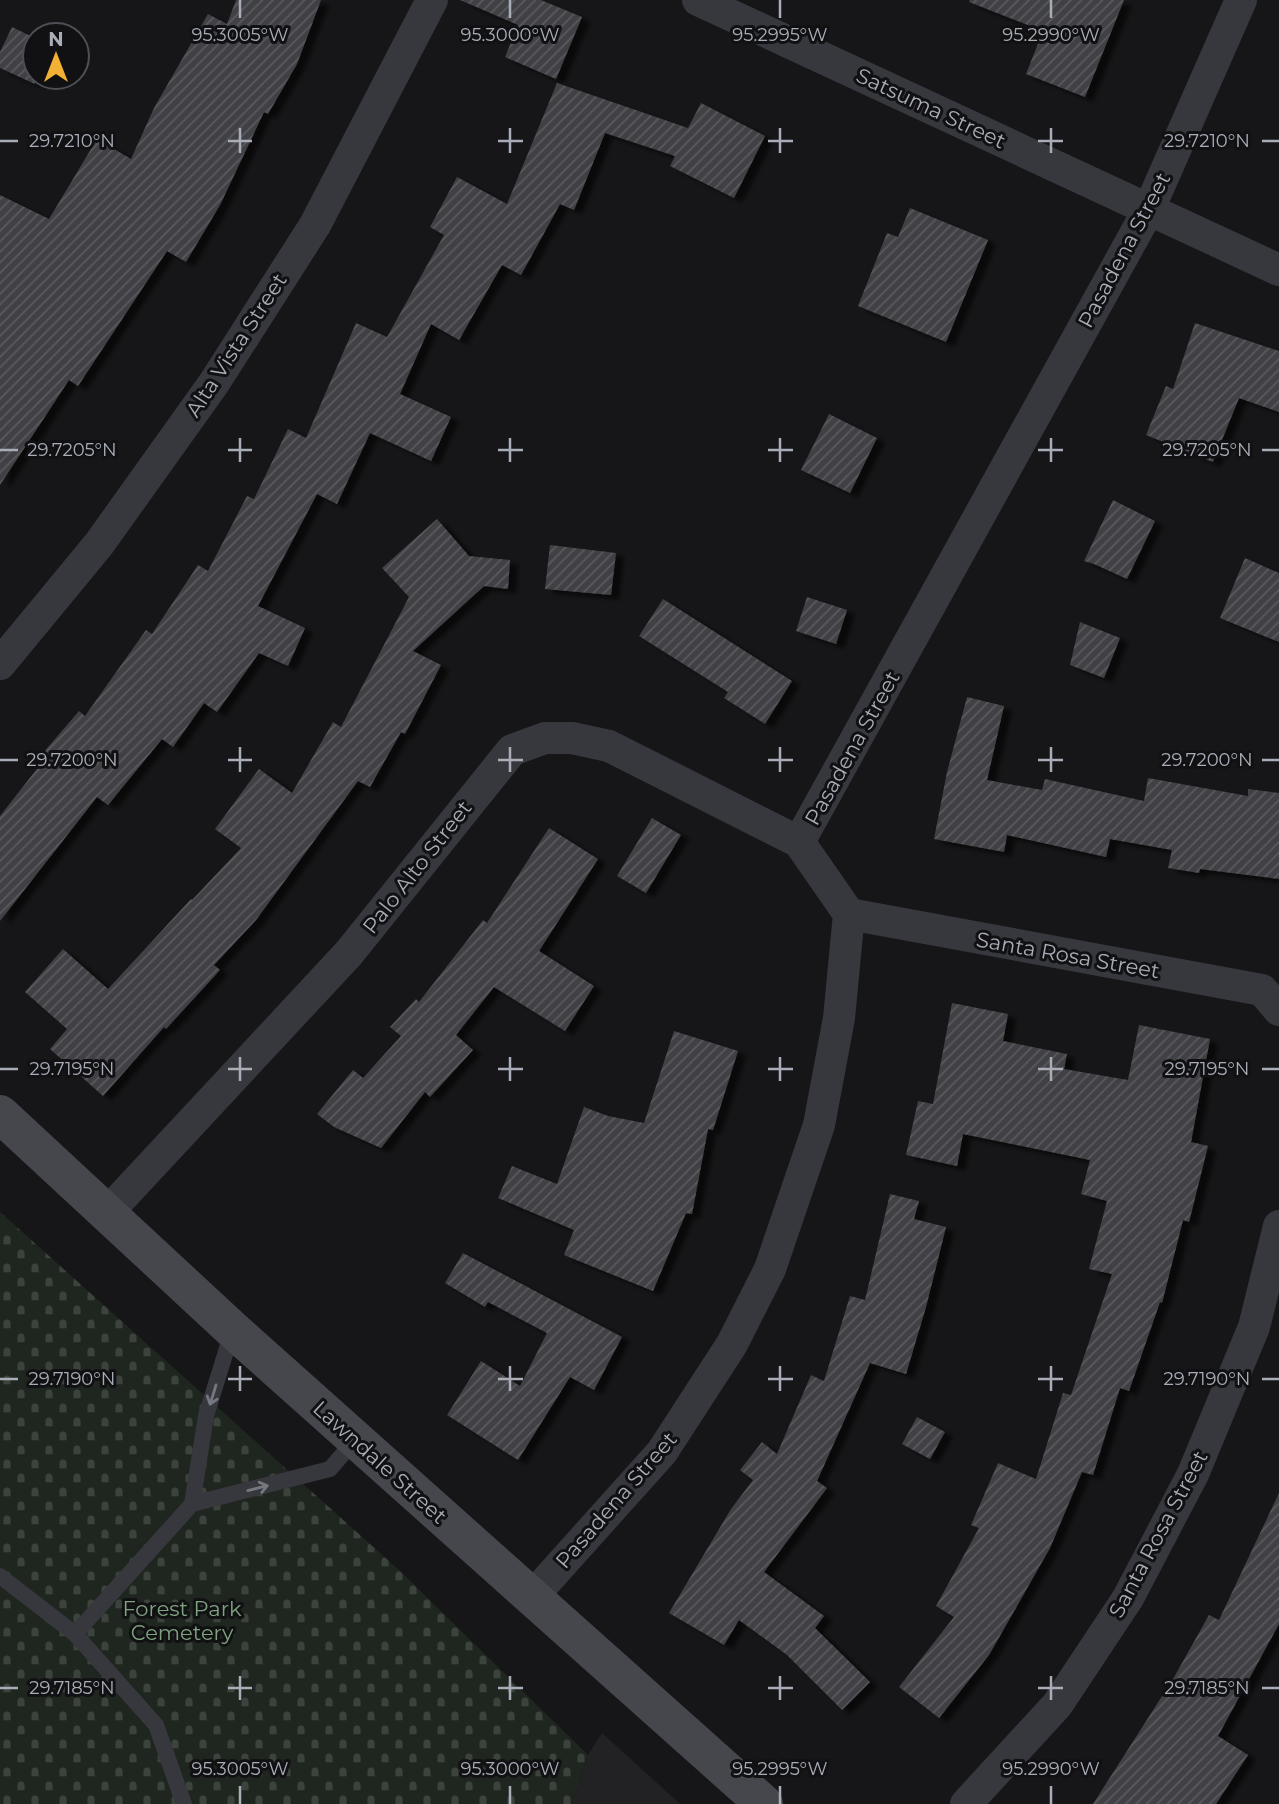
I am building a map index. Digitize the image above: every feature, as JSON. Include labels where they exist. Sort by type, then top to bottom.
[{"type":"main road","name":"Lawndale Street","points":[[0,1114],[233,1330],[764,1804]]},
{"type":"street","name":"Alta Vista Street","points":[[0,664],[99,544],[214,383],[315,225],[432,0]]},
{"type":"street","name":"Satsuma Street","points":[[698,0],[1279,270]]},
{"type":"street","name":"Pasadena Street","points":[[531,1598],[662,1452],[732,1345],[770,1269],[819,1125],[839,1018],[849,914],[799,842],[1149,209],[1241,0]]},
{"type":"street","name":"Palo Alto Street","points":[[107,1213],[349,953],[512,750],[545,738],[572,738],[609,746],[799,842]]},
{"type":"street","name":"Santa Rosa Street","points":[[849,914],[1262,990],[1279,1010]]},
{"type":"street","name":"Santa Rosa Street","points":[[966,1804],[1057,1705],[1128,1598],[1193,1474],[1254,1326],[1279,1226]]},
{"type":"lane","points":[[75,1633],[192,1504],[206,1416],[233,1330]]},
{"type":"lane","points":[[192,1504],[330,1469],[355,1440]]},
{"type":"lane","points":[[0,1576],[75,1633],[156,1725],[184,1804]]},
{"type":"shaded area","points":[[602,1733],[680,1804],[571,1804],[588,1755]]},
{"type":"green space","name":"Forest Park Cemetery","points":[[0,1212],[399,1570],[588,1755],[571,1804],[0,1804]]},
{"type":"building","points":[[236,0],[321,0],[297,64],[268,114],[264,112],[220,205],[186,262],[167,251],[78,386],[69,380],[0,485],[0,195],[49,219],[97,139],[131,159],[154,108],[208,14],[227,24]]},
{"type":"building","points":[[460,0],[541,0],[582,17],[556,79],[505,57],[518,25]]},
{"type":"building","points":[[1124,0],[1085,97],[1026,74],[1043,31],[969,2]]},
{"type":"building","points":[[12,27],[21,31],[21,78],[0,68],[0,52]]},
{"type":"building","points":[[557,83],[688,128],[701,103],[765,136],[734,198],[670,166],[675,156],[605,133],[574,210],[560,204],[521,275],[502,265],[459,340],[431,324],[400,394],[451,417],[431,461],[370,433],[337,504],[317,494],[258,606],[305,628],[288,666],[259,653],[217,712],[204,703],[173,747],[162,739],[108,805],[97,797],[0,921],[0,816],[47,756],[43,753],[79,711],[85,716],[146,630],[152,634],[198,565],[208,571],[247,496],[254,499],[288,429],[306,438],[356,323],[387,337],[444,235],[430,227],[457,177],[507,204]]},
{"type":"building","points":[[910,208],[988,240],[946,342],[858,306],[887,233],[898,237]]},
{"type":"building","points":[[1195,323],[1279,351],[1279,412],[1239,398],[1213,462],[1146,435],[1166,386],[1173,389]]},
{"type":"building","points":[[829,414],[877,438],[850,493],[801,470]]},
{"type":"building","points":[[1113,500],[1155,521],[1127,579],[1084,561]]},
{"type":"building","points":[[437,519],[469,556],[510,560],[508,589],[484,586],[413,651],[441,665],[405,734],[401,732],[370,787],[358,781],[256,920],[214,965],[220,970],[166,1029],[164,1027],[103,1096],[50,1049],[67,1029],[25,992],[63,949],[108,989],[241,848],[215,829],[259,769],[292,793],[333,722],[341,727],[409,597],[382,568]]},
{"type":"building","points":[[550,545],[616,553],[611,595],[545,589]]},
{"type":"building","points":[[1245,558],[1279,573],[1279,642],[1220,618]]},
{"type":"building","points":[[807,597],[847,610],[836,644],[796,631]]},
{"type":"building","points":[[663,599],[792,681],[765,724],[724,698],[728,692],[639,636]]},
{"type":"building","points":[[1080,622],[1120,638],[1104,678],[1070,665]]},
{"type":"building","points":[[967,697],[1004,706],[987,780],[1042,790],[1045,779],[1144,801],[1148,778],[1248,796],[1248,789],[1279,793],[1279,879],[1200,869],[1199,873],[1168,868],[1172,850],[1110,839],[1106,857],[1007,835],[1004,852],[934,839],[947,772]]},
{"type":"building","points":[[652,818],[681,835],[646,893],[617,876]]},
{"type":"building","points":[[549,828],[598,859],[539,951],[594,986],[565,1031],[494,987],[456,1035],[473,1050],[430,1097],[425,1092],[381,1148],[334,1127],[317,1114],[353,1070],[363,1078],[401,1036],[390,1027],[416,999],[419,1002],[483,920],[487,923]]},
{"type":"building","points":[[952,1003],[1008,1014],[1003,1041],[1067,1054],[1064,1069],[1128,1080],[1139,1025],[1210,1039],[1191,1142],[1208,1146],[1189,1222],[1183,1220],[1162,1303],[1160,1302],[1129,1391],[1120,1388],[1093,1475],[1082,1472],[1050,1548],[989,1655],[939,1718],[899,1687],[954,1617],[936,1606],[979,1528],[971,1525],[998,1463],[1036,1479],[1063,1393],[1071,1395],[1112,1274],[1089,1269],[1107,1201],[1081,1194],[1090,1160],[963,1134],[957,1166],[906,1155],[918,1101],[933,1104]]},
{"type":"building","points":[[674,1031],[738,1051],[713,1130],[708,1129],[692,1214],[686,1213],[653,1291],[564,1255],[574,1230],[498,1198],[512,1166],[557,1184],[584,1107],[608,1116],[644,1123]]},
{"type":"building","points":[[890,1194],[919,1201],[914,1219],[946,1227],[906,1374],[870,1363],[817,1481],[827,1488],[764,1572],[824,1616],[815,1628],[870,1682],[842,1710],[787,1655],[739,1620],[724,1645],[669,1613],[731,1509],[753,1480],[740,1470],[762,1442],[777,1454],[811,1375],[824,1381],[850,1296],[865,1300]]},
{"type":"building","points":[[463,1253],[622,1337],[594,1390],[570,1377],[518,1460],[447,1415],[481,1361],[520,1386],[547,1333],[488,1302],[485,1307],[445,1283]]},
{"type":"building","points":[[917,1417],[945,1432],[930,1459],[902,1444]]},
{"type":"building","points":[[1279,1493],[1279,1624],[1218,1736],[1248,1755],[1216,1804],[1093,1804],[1173,1679],[1209,1615],[1219,1620]]}]
